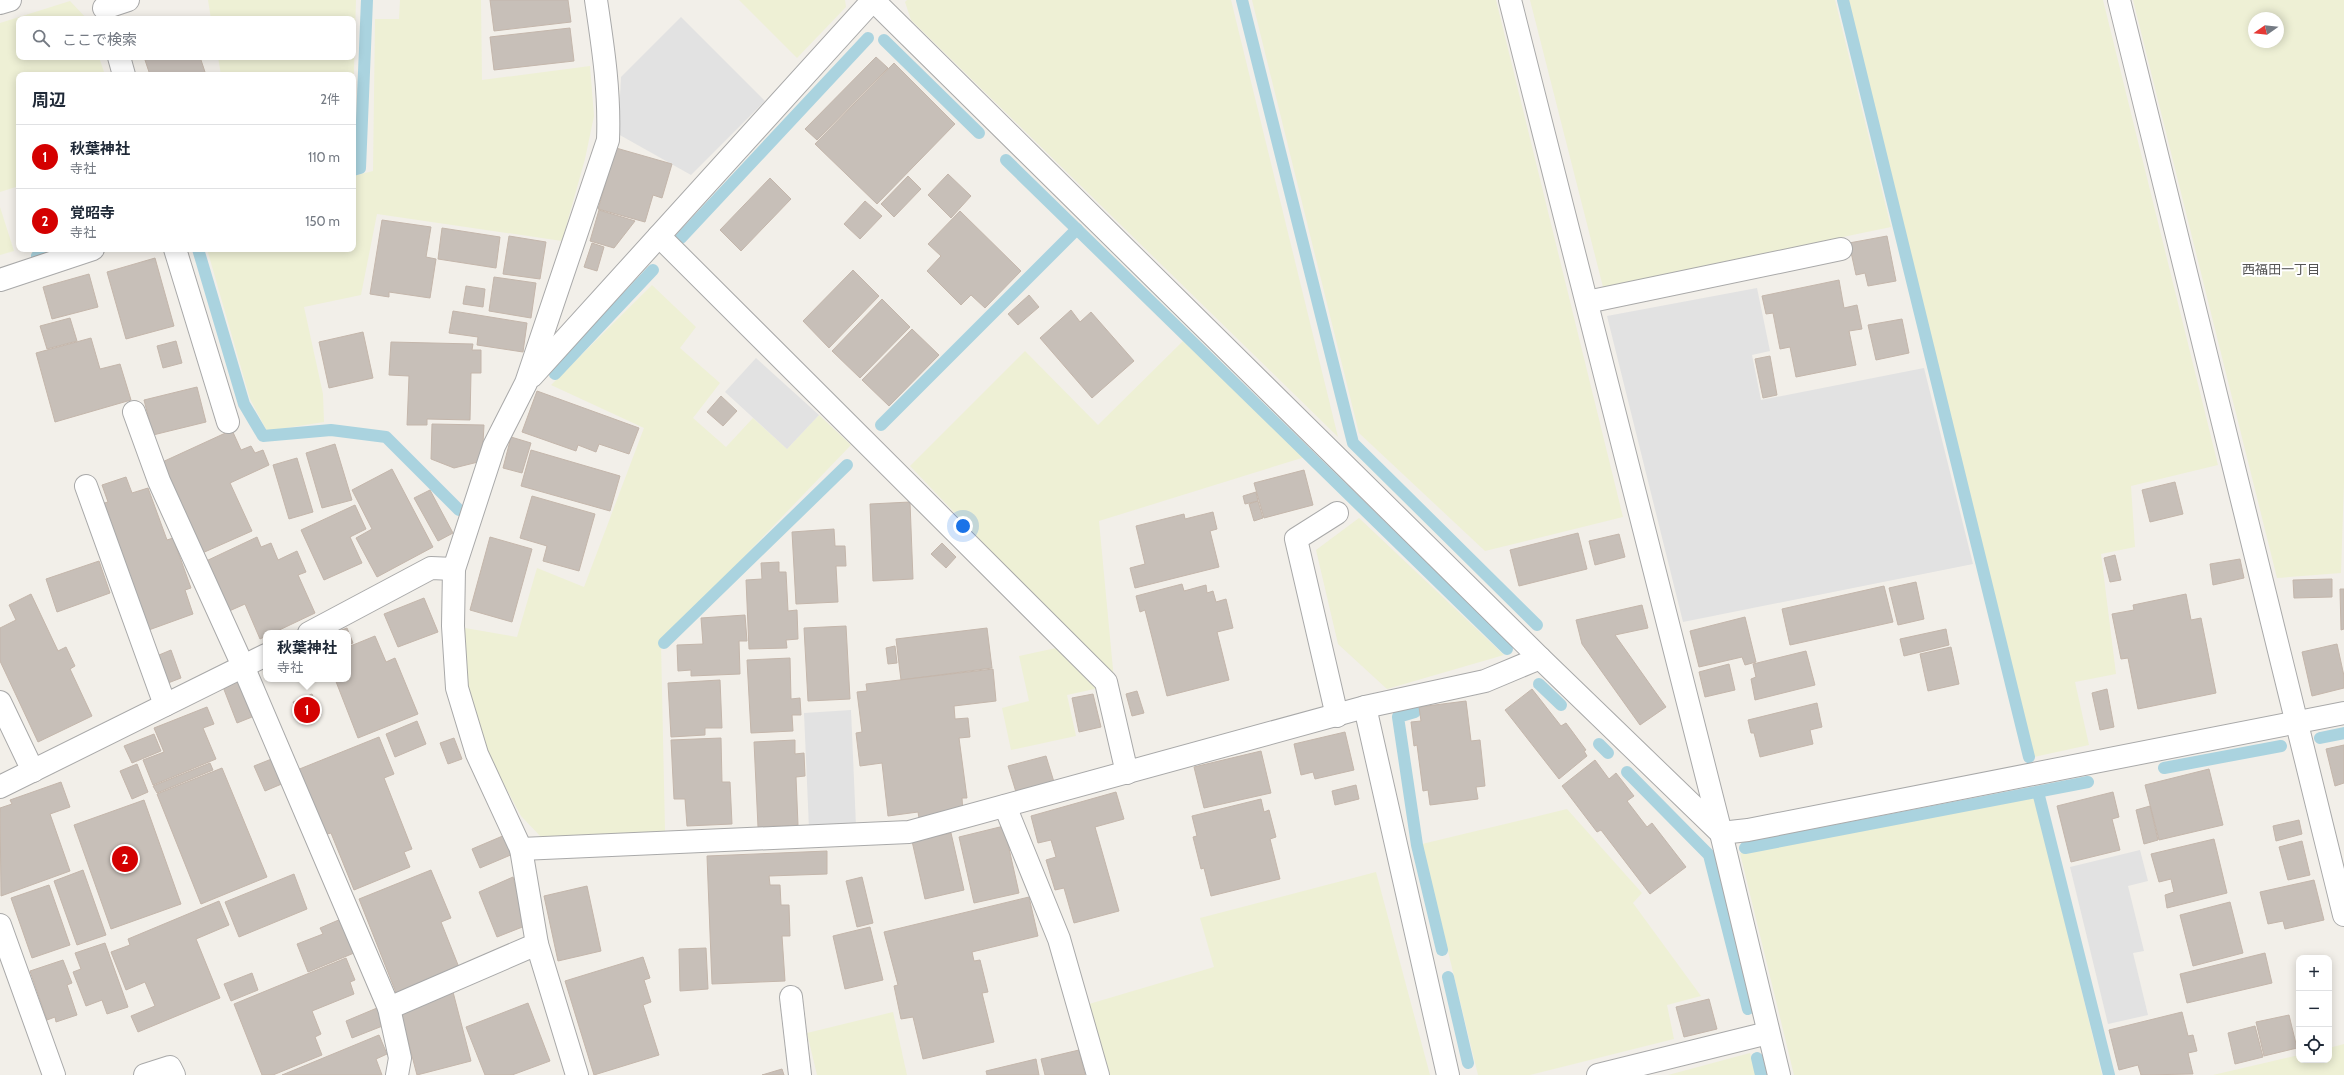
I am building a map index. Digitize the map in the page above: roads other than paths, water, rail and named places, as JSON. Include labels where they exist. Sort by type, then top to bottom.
[{"type":"street","points":[[0,3],[10,0]]},
{"type":"street","points":[[104,9],[128,0]]},
{"type":"street","points":[[577,1075],[537,944],[521,849],[477,754],[457,688],[453,626],[454,569],[494,446],[526,383],[608,140],[610,104],[607,71],[596,0]]},
{"type":"street","points":[[526,383],[873,0],[1540,658],[1721,833]]},
{"type":"street","points":[[1510,0],[1721,833],[1779,1075]]},
{"type":"street","points":[[2119,0],[2344,915]]},
{"type":"street","points":[[120,60],[123,72]]},
{"type":"street","points":[[659,236],[1106,682],[1127,773]]},
{"type":"street","points":[[1587,302],[1841,249]]},
{"type":"street","points":[[0,280],[84,252]]},
{"type":"street","points":[[176,252],[228,422]]},
{"type":"street","points":[[134,412],[159,481],[243,666],[389,1008],[400,1058],[397,1075]]},
{"type":"street","points":[[86,486],[165,705]]},
{"type":"street","points":[[1337,513],[1296,538],[1337,716]]},
{"type":"street","points":[[315,630],[431,568],[454,569]]},
{"type":"street","points":[[0,787],[263,656]]},
{"type":"street","points":[[521,849],[909,832],[1337,716],[1365,707],[1485,681],[1540,658]]},
{"type":"street","points":[[0,702],[33,771]]},
{"type":"street","points":[[1365,707],[1448,1075]]},
{"type":"street","points":[[1721,833],[1748,830],[2344,713]]},
{"type":"street","points":[[1005,806],[1059,939],[1098,1075]]},
{"type":"street","points":[[0,926],[54,1075]]},
{"type":"street","points":[[389,1008],[537,944]]},
{"type":"street","points":[[791,997],[800,1075]]},
{"type":"street","points":[[1598,1075],[1768,1033]]},
{"type":"street","points":[[145,1075],[170,1066],[174,1075]]},
{"type":"waterway","points":[[356,169],[360,168],[367,0]]},
{"type":"waterway","points":[[1242,0],[1353,443],[1537,625]]},
{"type":"waterway","points":[[1843,0],[2029,757]]},
{"type":"waterway","points":[[681,238],[868,38]]},
{"type":"waterway","points":[[884,40],[979,133]]},
{"type":"waterway","points":[[1006,160],[1507,649]]},
{"type":"waterway","points":[[881,425],[1077,229]]},
{"type":"waterway","points":[[37,256],[49,252]]},
{"type":"waterway","points":[[199,252],[244,404],[263,436],[331,430],[386,437],[459,510]]},
{"type":"waterway","points":[[555,374],[653,270]]},
{"type":"waterway","points":[[664,643],[847,465]]},
{"type":"waterway","points":[[1539,684],[1561,705]]},
{"type":"waterway","points":[[1415,712],[1398,717],[1417,845],[1442,950]]},
{"type":"waterway","points":[[2320,738],[2344,733]]},
{"type":"waterway","points":[[1599,744],[1608,753]]},
{"type":"waterway","points":[[2164,768],[2281,746]]},
{"type":"waterway","points":[[1627,772],[1709,855],[1748,1009]]},
{"type":"waterway","points":[[1745,848],[2088,782]]},
{"type":"waterway","points":[[2038,792],[2109,1075]]},
{"type":"waterway","points":[[1448,977],[1468,1063]]},
{"type":"waterway","points":[[1757,1058],[1761,1075]]},
{"type":"place","name":"秋葉神社","points":[[307,710]]},
{"type":"place","name":"覚昭寺","points":[[125,859]]},
{"type":"district","name":"西福田一丁目","points":[[2281,269]]}]
